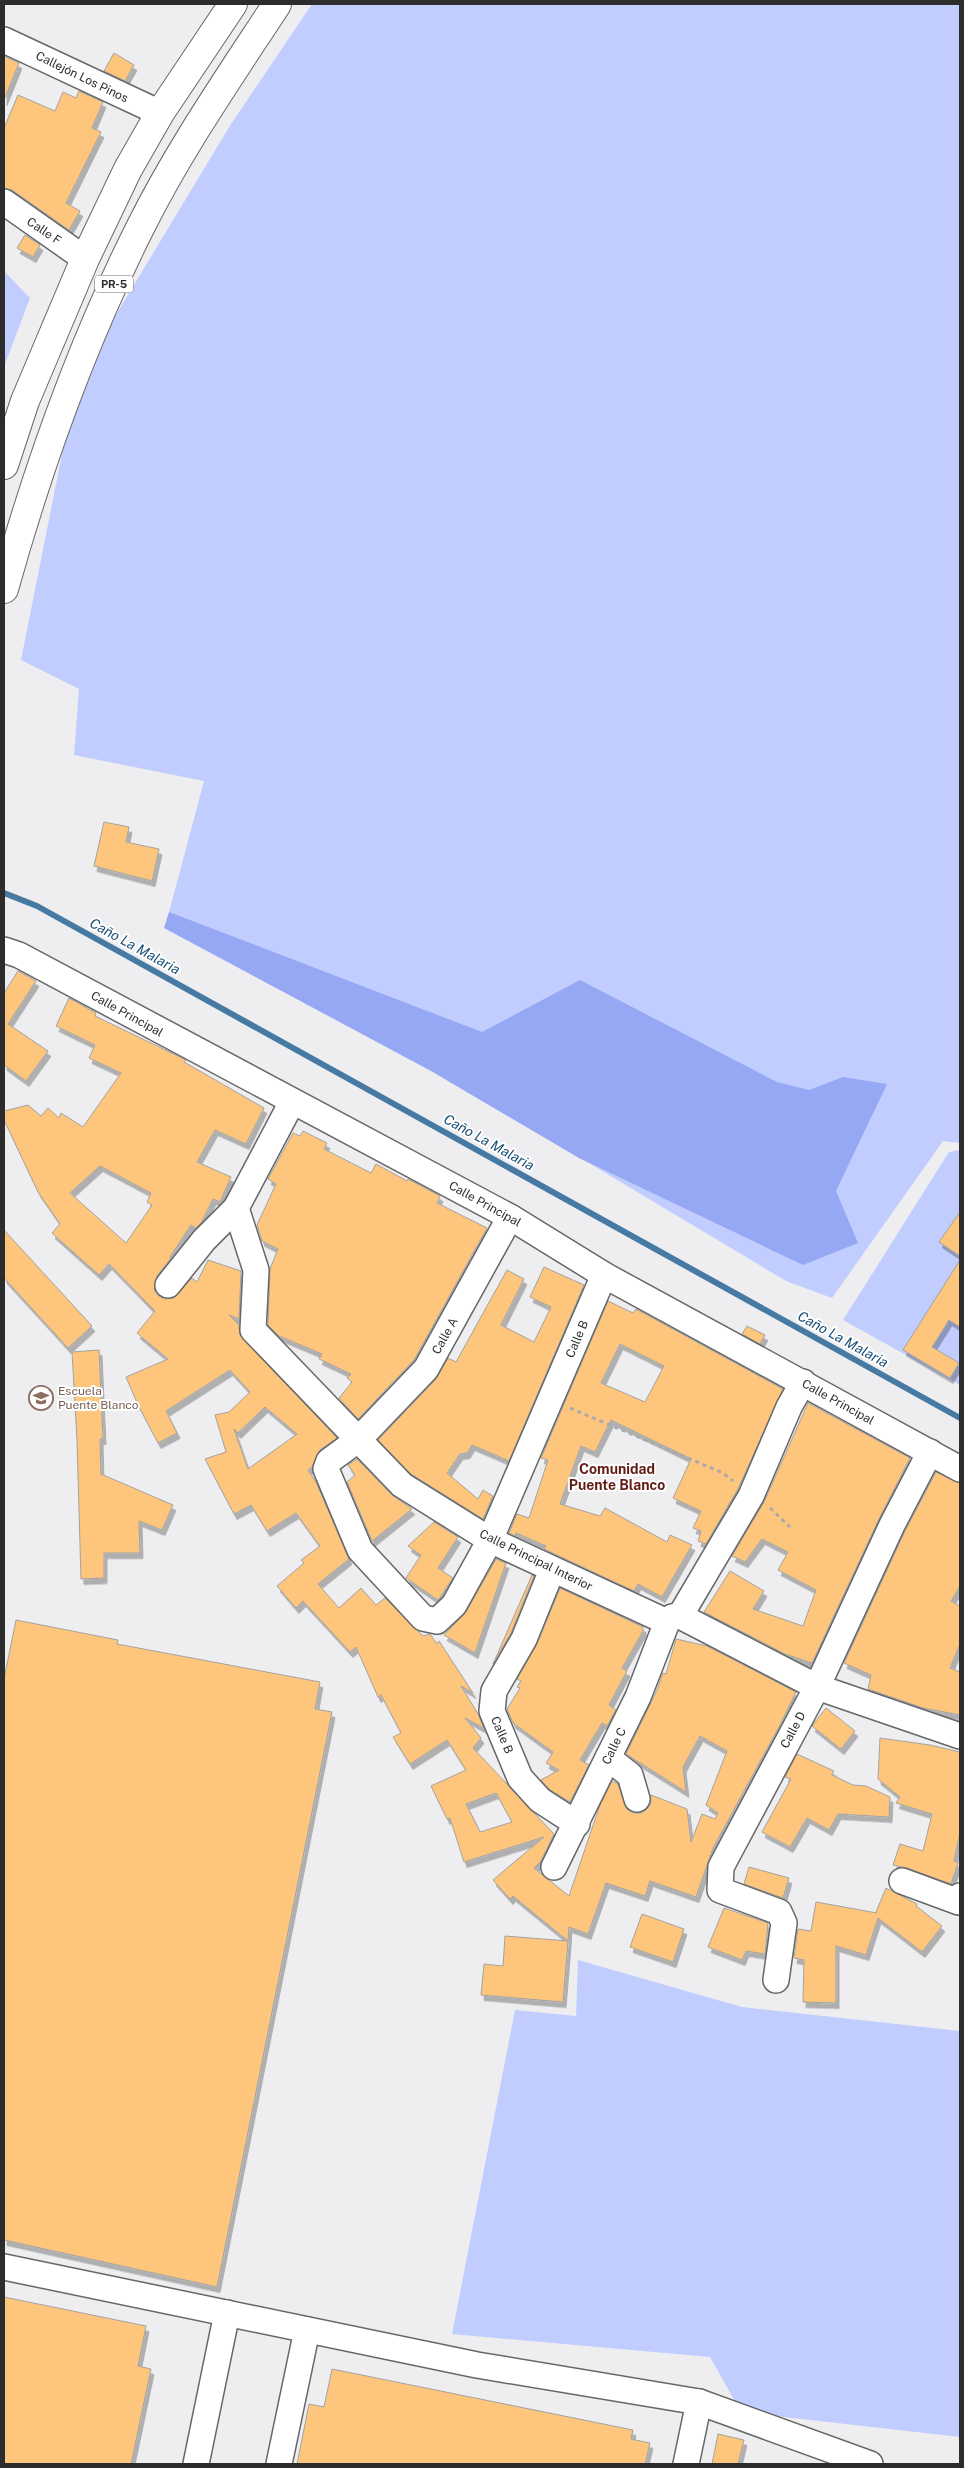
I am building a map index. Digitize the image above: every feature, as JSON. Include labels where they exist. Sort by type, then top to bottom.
[{"type":"main road","name":"PR-5","points":[[4,465],[25,402],[85,259],[128,169],[160,113],[233,4]]},
{"type":"main road","name":"PR-5","points":[[4,589],[18,538],[73,384],[96,324],[141,225],[190,139],[277,4]]},
{"type":"street","name":"Callejón Los Pinos","points":[[4,40],[160,113]]},
{"type":"street","name":"Calle F","points":[[4,202],[85,259]]},
{"type":"street","name":"Calle Principal","points":[[4,950],[19,955],[510,1217],[604,1275],[804,1382],[960,1469]]},
{"type":"street","points":[[168,1285],[217,1226],[236,1208],[292,1102]]},
{"type":"street","name":"Calle Principal Interior","points":[[236,1208],[256,1270],[253,1330],[402,1484],[490,1540],[552,1570],[674,1619],[817,1687],[960,1736]]},
{"type":"street","name":"Calle A","points":[[490,1540],[454,1605],[437,1620],[423,1618],[360,1550],[326,1469],[330,1461],[359,1439],[426,1369],[510,1217]]},
{"type":"street","name":"Calle B","points":[[490,1540],[604,1275]]},
{"type":"street","name":"Calle C","points":[[554,1867],[577,1824],[674,1619],[751,1496],[789,1407],[804,1382]]},
{"type":"street","name":"Calle D","points":[[776,1980],[784,1923],[779,1912],[720,1890],[721,1867],[817,1687],[892,1525],[930,1452]]},
{"type":"street","name":"Calle B","points":[[552,1570],[524,1639],[494,1691],[492,1711],[520,1778],[540,1800],[577,1824]]},
{"type":"street","points":[[608,1758],[630,1775],[638,1799]]},
{"type":"street","points":[[902,1881],[959,1902],[960,1896]]},
{"type":"street","points":[[4,2267],[476,2365],[699,2402],[819,2456],[870,2464]]},
{"type":"street","points":[[196,2464],[227,2313]]},
{"type":"street","points":[[278,2464],[307,2330]]},
{"type":"street","points":[[686,2464],[699,2402]]},
{"type":"path","points":[[551,1400],[722,1473],[751,1496],[776,1512],[790,1526]]},
{"type":"shaded area","points":[[312,4],[960,4],[960,1143],[943,1141],[832,1298],[786,1281],[169,912],[204,781],[74,755],[79,689],[21,660],[65,439],[114,318],[231,124]]},
{"type":"shaded area","points":[[4,271],[30,298],[4,367]]},
{"type":"shaded area","points":[[169,912],[482,1032],[580,980],[777,1082],[809,1090],[843,1077],[887,1084],[836,1191],[858,1243],[803,1265],[579,1158],[431,1071],[164,928]]},
{"type":"shaded area","points":[[960,1150],[960,1385],[843,1320],[949,1152]]},
{"type":"shaded area","points":[[578,1960],[742,2007],[960,2031],[960,2437],[741,2412],[710,2357],[452,2334],[515,2010],[576,2016]]},
{"type":"building","points":[[114,53],[134,65],[125,81],[104,71]]},
{"type":"building","points":[[4,56],[19,63],[4,100]]},
{"type":"building","points":[[79,91],[103,102],[92,128],[101,132],[66,203],[80,211],[69,230],[12,190],[4,188],[4,128],[18,95],[55,111],[63,92],[76,98]]},
{"type":"building","points":[[25,235],[40,245],[33,257],[17,248]]},
{"type":"building","points":[[104,822],[129,827],[126,842],[159,849],[152,881],[94,866]]},
{"type":"building","points":[[18,971],[36,981],[8,1024],[48,1051],[26,1081],[4,1065],[4,993]]},
{"type":"building","points":[[69,998],[96,1013],[95,1016],[186,1060],[184,1062],[264,1108],[246,1144],[215,1130],[197,1162],[231,1177],[220,1202],[213,1199],[201,1223],[196,1228],[191,1225],[171,1258],[157,1276],[154,1290],[165,1299],[174,1298],[192,1278],[197,1282],[208,1260],[241,1271],[239,1319],[229,1315],[239,1325],[240,1335],[337,1438],[320,1450],[312,1467],[308,1470],[316,1482],[349,1559],[318,1584],[339,1608],[361,1588],[376,1605],[385,1598],[423,1636],[430,1634],[437,1644],[439,1641],[473,1693],[461,1686],[484,1728],[465,1718],[481,1738],[473,1748],[554,1834],[541,1861],[534,1868],[569,1896],[600,1805],[612,1781],[618,1784],[627,1809],[633,1813],[641,1813],[647,1809],[651,1803],[651,1795],[687,1809],[691,1842],[702,1814],[715,1819],[718,1813],[706,1805],[727,1751],[700,1736],[683,1767],[686,1792],[626,1754],[657,1690],[663,1673],[666,1674],[676,1639],[707,1646],[796,1692],[713,1848],[696,1897],[650,1881],[645,1896],[606,1883],[588,1934],[569,1927],[568,1941],[513,1896],[510,1899],[493,1880],[544,1837],[464,1862],[450,1818],[447,1819],[431,1786],[466,1770],[447,1740],[410,1764],[393,1737],[401,1733],[381,1695],[378,1697],[356,1647],[350,1652],[303,1601],[296,1608],[277,1586],[304,1563],[301,1560],[320,1546],[296,1513],[267,1531],[251,1505],[234,1514],[205,1459],[226,1452],[215,1415],[229,1412],[250,1392],[230,1370],[166,1411],[177,1433],[158,1443],[126,1377],[168,1359],[137,1333],[155,1311],[109,1264],[99,1275],[52,1233],[60,1224],[38,1192],[4,1120],[4,1111],[28,1105],[41,1116],[48,1108],[59,1118],[61,1113],[83,1127],[121,1073],[89,1058],[95,1045],[56,1026]],"holes":[[[100,1166],[151,1193],[147,1202],[152,1205],[126,1243],[70,1193]],[[265,1407],[297,1434],[248,1469],[234,1429],[238,1433]],[[496,1793],[512,1822],[480,1832],[466,1804]]]},
{"type":"building","points":[[303,1131],[327,1143],[324,1149],[371,1173],[376,1164],[407,1181],[408,1179],[440,1196],[437,1203],[487,1228],[414,1360],[358,1419],[339,1398],[352,1382],[347,1378],[351,1374],[319,1359],[322,1354],[279,1336],[268,1325],[270,1269],[278,1249],[262,1241],[257,1225],[276,1184],[268,1179],[293,1133],[300,1136]]},
{"type":"building","points":[[960,1212],[960,1256],[939,1242]]},
{"type":"building","points":[[4,1230],[92,1326],[68,1348],[4,1278]]},
{"type":"building","points":[[960,1260],[960,1327],[949,1320],[932,1347],[959,1363],[950,1378],[903,1350]]},
{"type":"building","points":[[544,1267],[584,1285],[509,1461],[472,1445],[467,1453],[460,1454],[447,1473],[478,1499],[483,1490],[493,1496],[483,1519],[411,1474],[378,1440],[436,1379],[448,1358],[456,1362],[507,1270],[524,1279],[501,1325],[534,1342],[551,1307],[530,1297]]},
{"type":"building","points":[[608,1301],[633,1313],[636,1309],[783,1389],[738,1489],[706,1544],[698,1541],[701,1531],[693,1528],[701,1511],[673,1498],[691,1459],[611,1420],[595,1452],[581,1446],[560,1504],[600,1516],[605,1508],[667,1542],[670,1535],[692,1545],[662,1597],[638,1584],[634,1591],[544,1549],[546,1546],[516,1533],[515,1536],[509,1533],[517,1514],[529,1518],[548,1460],[541,1458]],"holes":[[[620,1344],[664,1366],[645,1402],[601,1383]]]},
{"type":"building","points":[[747,1326],[765,1335],[760,1344],[742,1334]]},
{"type":"building","points":[[99,1350],[103,1439],[100,1439],[101,1474],[173,1505],[162,1530],[139,1521],[140,1553],[104,1553],[104,1578],[81,1579],[77,1440],[72,1352]]},
{"type":"building","points":[[808,1403],[910,1458],[879,1519],[812,1663],[785,1654],[704,1612],[730,1571],[764,1591],[753,1609],[803,1626],[816,1590],[778,1570],[788,1552],[762,1539],[745,1562],[732,1556],[764,1502]]},
{"type":"building","points":[[357,1459],[392,1495],[412,1509],[372,1541],[347,1482],[355,1475],[348,1465]]},
{"type":"building","points":[[936,1472],[960,1483],[960,1586],[951,1601],[960,1606],[960,1644],[950,1668],[960,1672],[960,1715],[923,1708],[868,1689],[871,1675],[844,1663],[905,1531]]},
{"type":"building","points":[[434,1522],[458,1537],[438,1568],[453,1578],[438,1600],[406,1578],[421,1555],[408,1546]]},
{"type":"building","points":[[496,1559],[506,1563],[475,1653],[444,1635],[466,1612]]},
{"type":"building","points":[[532,1575],[534,1576],[511,1633],[493,1664]]},
{"type":"building","points":[[560,1588],[643,1627],[643,1631],[622,1668],[627,1671],[609,1705],[616,1710],[607,1726],[602,1723],[580,1760],[589,1765],[570,1802],[549,1789],[541,1780],[559,1770],[546,1763],[553,1752],[513,1723],[507,1709],[520,1688],[517,1687],[521,1681],[517,1679],[537,1644]]},
{"type":"building","points":[[16,1620],[118,1640],[117,1644],[320,1682],[315,1709],[332,1712],[217,2287],[4,2240],[4,1679]]},
{"type":"building","points":[[826,1708],[855,1731],[841,1749],[812,1726]]},
{"type":"building","points":[[880,1738],[930,1745],[960,1752],[960,1833],[954,1861],[958,1863],[951,1884],[907,1868],[893,1865],[900,1844],[923,1851],[932,1814],[896,1803],[900,1797],[878,1779]]},
{"type":"building","points":[[797,1754],[834,1771],[832,1775],[853,1785],[866,1786],[890,1797],[889,1817],[838,1814],[829,1830],[807,1818],[790,1847],[762,1832],[791,1779],[785,1777]]},
{"type":"building","points":[[749,1867],[789,1878],[783,1898],[744,1884]]},
{"type":"building","points":[[886,1888],[917,1904],[916,1906],[942,1926],[922,1952],[878,1918],[866,1955],[836,1946],[836,2003],[803,2002],[804,1960],[794,1958],[798,1929],[811,1931],[816,1902],[877,1913]]},
{"type":"building","points":[[724,1908],[768,1923],[765,1954],[746,1951],[742,1960],[708,1947]]},
{"type":"building","points":[[642,1914],[684,1929],[673,1962],[630,1947]]},
{"type":"building","points":[[505,1936],[568,1941],[563,2002],[481,1995],[484,1964],[503,1966]]},
{"type":"building","points":[[4,2297],[146,2326],[138,2366],[151,2369],[131,2464],[4,2464]]},
{"type":"building","points":[[332,2369],[633,2430],[631,2439],[650,2443],[645,2464],[297,2464],[309,2404],[324,2407]]},
{"type":"building","points":[[718,2434],[744,2440],[738,2464],[712,2464]]},
{"type":"waterway","name":"Caño La Malaria","points":[[4,893],[37,906],[960,1418]]},
{"type":"place","name":"Escuela Puente Blanco","points":[[41,1398]]},
{"type":"district","name":"Comunidad Puente Blanco","points":[[617,1478]]}]
